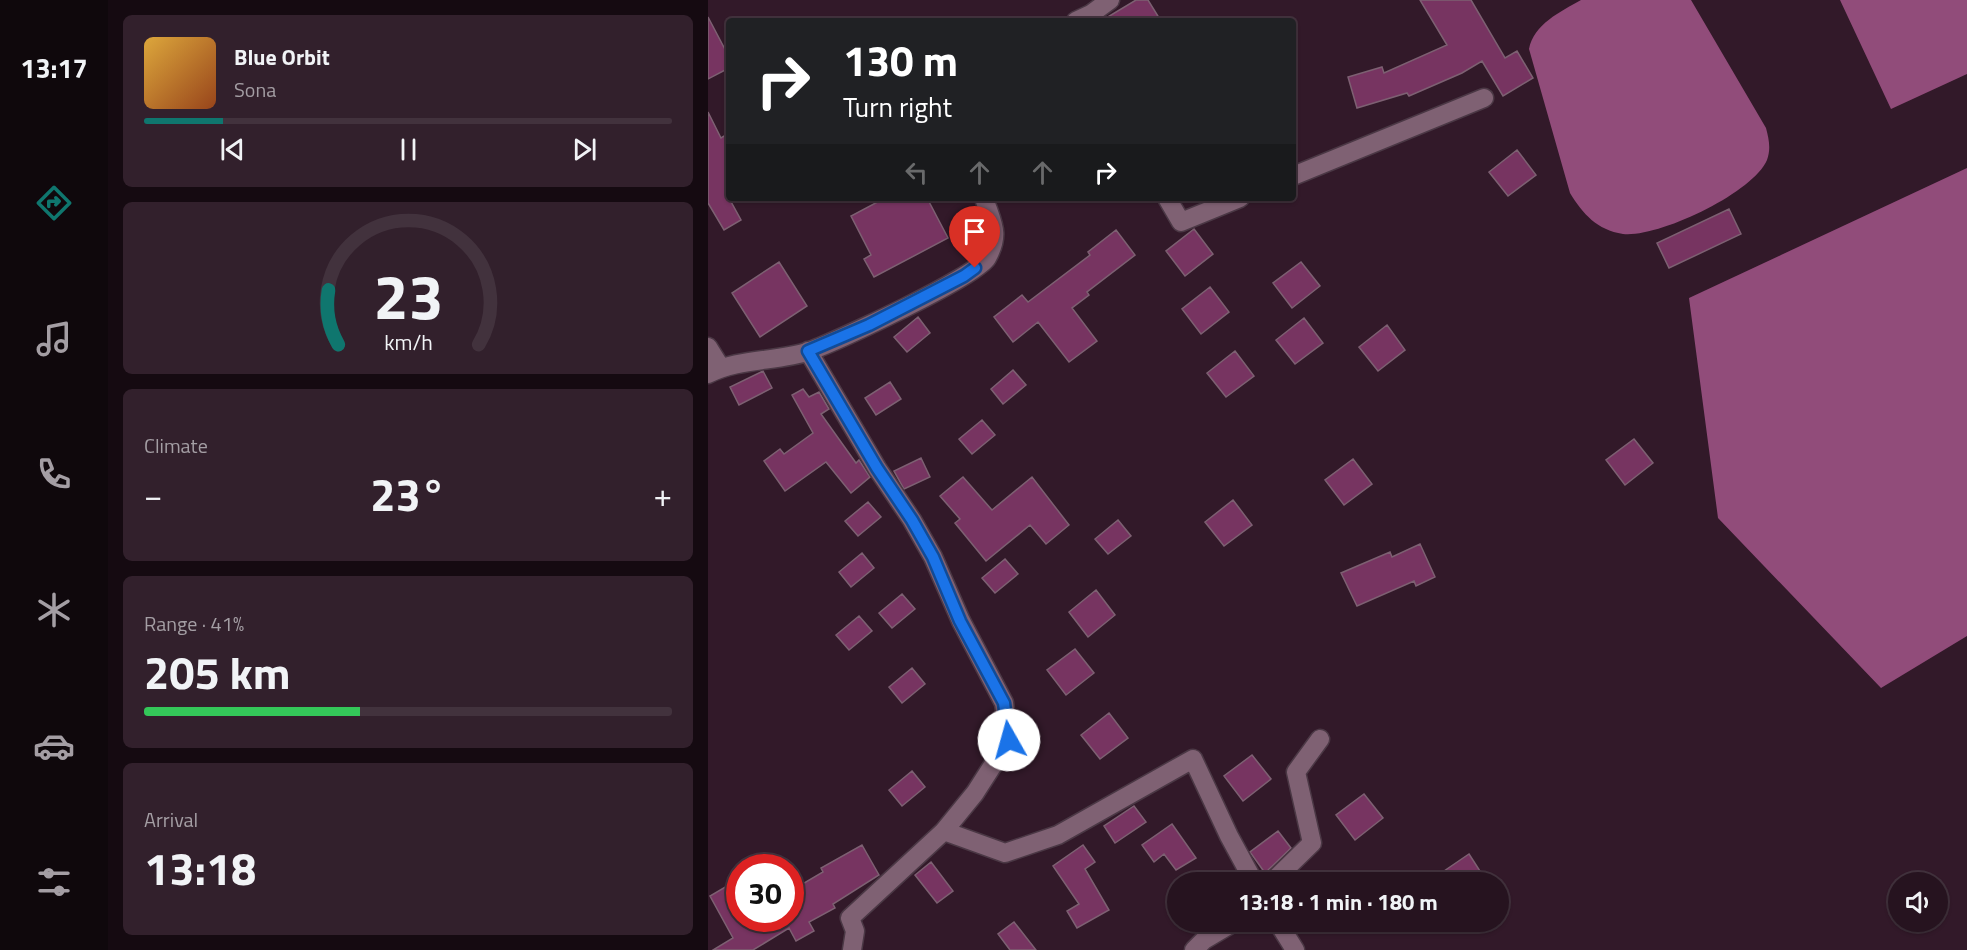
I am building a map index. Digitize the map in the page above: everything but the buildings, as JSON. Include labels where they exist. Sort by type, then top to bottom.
[{"type":"street","points":[[1082,18],[1110,0]]},
{"type":"street","points":[[1296,175],[1484,98]]},
{"type":"street","points":[[708,346],[715,371],[808,351],[869,325],[964,276],[986,260],[996,234],[985,201]]},
{"type":"street","points":[[1169,201],[1181,222],[1233,201]]},
{"type":"street","points":[[808,351],[933,557],[960,621],[1004,703],[1009,740],[975,793],[944,831],[850,918],[855,932],[852,950]]},
{"type":"street","points":[[1282,872],[1312,843],[1296,772],[1320,739]]},
{"type":"street","points":[[944,831],[1005,853],[1058,835],[1193,759],[1249,872]]},
{"type":"street","points":[[1194,950],[1204,940],[1217,932]]},
{"type":"street","points":[[1283,932],[1294,950]]},
{"type":"shaded area","points":[[1581,0],[1691,0],[1766,128],[1769,152],[1767,160],[1758,173],[1725,199],[1703,211],[1658,229],[1623,234],[1606,229],[1592,220],[1570,193],[1529,49],[1536,32],[1542,26]]},
{"type":"shaded area","points":[[1840,0],[1967,0],[1967,74],[1891,109]]},
{"type":"shaded area","points":[[1967,168],[1967,636],[1881,688],[1718,518],[1689,298]]},
{"type":"route","points":[[975,268],[964,276],[869,325],[808,351],[933,557],[960,621],[1004,703],[1009,740]]}]
